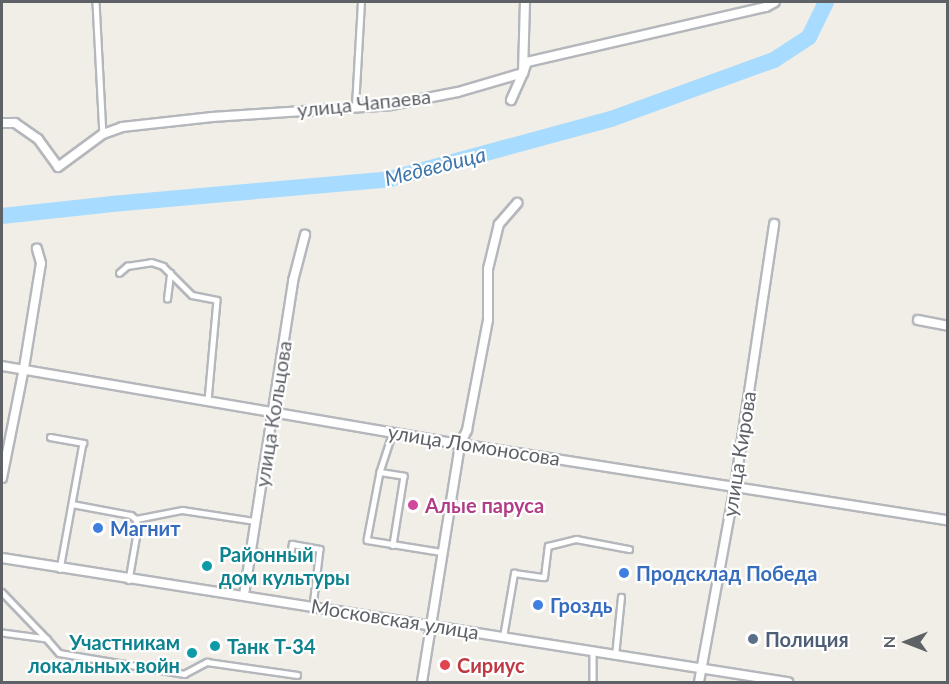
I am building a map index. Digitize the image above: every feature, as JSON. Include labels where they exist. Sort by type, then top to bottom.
[{"type":"street","points":[[510,100],[523,73],[525,2]]},
{"type":"street","name":"улица Чапаева","points":[[2,123],[15,123],[38,139],[58,167],[103,134],[122,127],[355,106],[391,105],[458,92],[523,73],[526,62],[766,7],[775,2]]},
{"type":"street","points":[[422,682],[460,444],[467,430],[488,320],[488,269],[499,224],[516,203]]},
{"type":"street","name":"улица Кирова","points":[[699,682],[735,486],[774,225]]},
{"type":"street","name":"улица Кольцова","points":[[244,595],[293,281],[305,235]]},
{"type":"street","points":[[2,478],[24,368],[40,263],[37,249]]},
{"type":"street","points":[[918,320],[948,326]]},
{"type":"street","name":"улица Ломоносова","points":[[2,366],[460,444],[948,520]]},
{"type":"street","name":"Московская улица","points":[[2,558],[129,580],[244,595],[788,682]]},
{"type":"lane","points":[[96,2],[103,134]]},
{"type":"lane","points":[[355,106],[361,2]]},
{"type":"lane","points":[[119,273],[127,266],[151,262],[163,266],[179,285],[192,295],[217,300],[208,400]]},
{"type":"lane","points":[[167,299],[170,273]]},
{"type":"lane","points":[[393,432],[380,472],[368,540],[441,552]]},
{"type":"lane","points":[[50,437],[83,443],[60,569]]},
{"type":"lane","points":[[380,472],[404,476],[393,545]]},
{"type":"lane","points":[[72,504],[131,515],[136,519],[138,528],[129,580]]},
{"type":"lane","points":[[136,519],[182,510],[255,521]]},
{"type":"lane","points":[[503,637],[514,573],[544,577],[548,546],[576,539],[629,549]]},
{"type":"lane","points":[[250,552],[290,556],[292,544],[320,549],[313,606]]},
{"type":"lane","points":[[2,592],[59,653],[184,674],[207,662],[297,675]]},
{"type":"lane","points":[[615,656],[621,597]]},
{"type":"lane","points":[[2,633],[47,639]]},
{"type":"lane","points":[[593,652],[593,682]]},
{"type":"lane","points":[[183,682],[184,674]]},
{"type":"waterway","name":"Медведица","points":[[2,216],[390,179],[611,119],[774,60],[809,37],[826,2]]},
{"type":"place","name":"Алые паруса","points":[[413,505]]},
{"type":"place","name":"Магнит","points":[[98,528]]},
{"type":"place","name":"Районный дом культуры","points":[[207,566]]},
{"type":"place","name":"Продсклад Победа","points":[[624,573]]},
{"type":"place","name":"Гроздь","points":[[538,605]]},
{"type":"place","name":"Полиция","points":[[753,639]]},
{"type":"place","name":"Танк Т-34","points":[[215,646]]},
{"type":"place","name":"Участникам локальных войн","points":[[192,653]]},
{"type":"place","name":"Сириус","points":[[445,665]]}]
